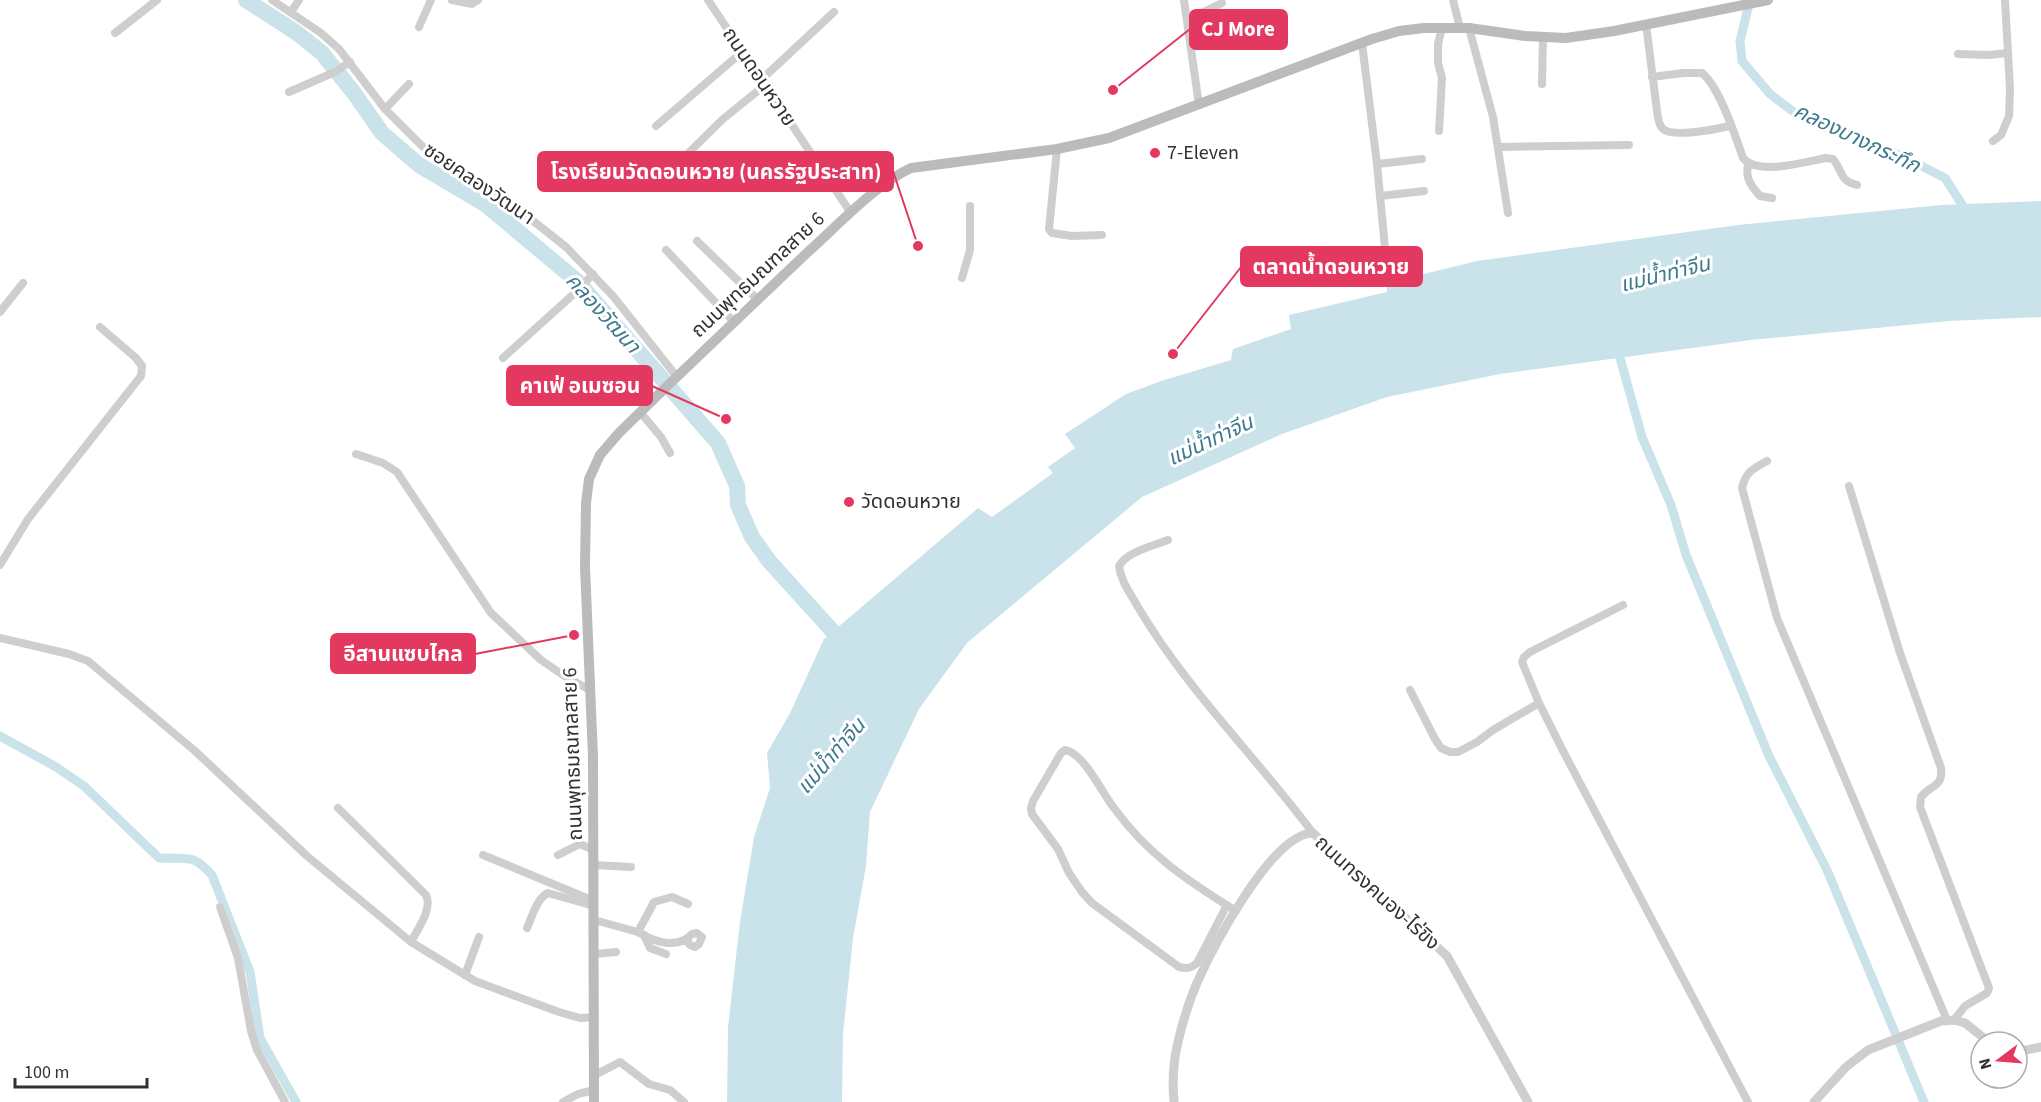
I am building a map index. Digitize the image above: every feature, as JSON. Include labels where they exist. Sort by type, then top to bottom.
[{"type":"main road","name":"ถนนพุทธมณฑลสาย 6","points":[[594,1102],[594,835],[585,567],[589,479],[600,455],[640,412],[734,322],[851,213],[894,177],[911,168],[1057,149],[1109,138],[1399,31],[1464,28],[1566,38],[1763,1]]},
{"type":"street","points":[[116,33],[157,0]]},
{"type":"street","name":"ซอยคลองวัฒนา","points":[[272,0],[288,6],[339,49],[347,63],[385,109],[422,146],[498,193],[551,234],[593,274],[632,317],[671,383]]},
{"type":"street","points":[[288,6],[299,0]]},
{"type":"street","points":[[419,27],[431,0]]},
{"type":"street","points":[[452,0],[472,4],[478,0]]},
{"type":"street","name":"ถนนดอนหวาย","points":[[708,0],[851,213]]},
{"type":"street","points":[[1184,0],[1199,105]]},
{"type":"street","points":[[1453,0],[1493,117],[1508,213]]},
{"type":"street","points":[[1993,141],[2001,135],[2009,116],[2004,0]]},
{"type":"street","points":[[1187,20],[1222,3]]},
{"type":"street","points":[[669,172],[834,12]]},
{"type":"street","points":[[1646,24],[1659,123],[1662,129],[1694,132],[1731,126]]},
{"type":"street","points":[[1439,131],[1442,78],[1438,63],[1438,44],[1442,28]]},
{"type":"street","points":[[1542,84],[1543,37]]},
{"type":"street","points":[[1362,43],[1388,280]]},
{"type":"street","points":[[657,126],[742,52]]},
{"type":"street","points":[[1958,54],[2008,53]]},
{"type":"street","points":[[289,92],[334,72],[347,63]]},
{"type":"street","points":[[1652,77],[1677,73],[1702,73],[1707,77],[1720,100],[1743,158],[1748,164],[1760,167],[1833,159],[1839,167],[1842,178],[1857,185]]},
{"type":"street","points":[[385,109],[409,84]]},
{"type":"street","points":[[1498,147],[1629,145]]},
{"type":"street","points":[[1057,149],[1049,230],[1052,233],[1072,237],[1102,235]]},
{"type":"street","points":[[1377,164],[1422,159]]},
{"type":"street","points":[[1748,164],[1746,172],[1754,189],[1760,196],[1772,198]]},
{"type":"street","points":[[1380,196],[1424,192]]},
{"type":"street","points":[[962,278],[970,250],[970,206]]},
{"type":"street","points":[[698,241],[758,300]]},
{"type":"street","points":[[666,250],[734,322]]},
{"type":"street","points":[[1385,250],[1403,250],[1406,255],[1403,259],[1386,263]]},
{"type":"street","points":[[503,358],[593,274]]},
{"type":"street","points":[[0,312],[23,283]]},
{"type":"street","points":[[0,565],[28,519],[141,376],[142,366],[136,358],[100,327]]},
{"type":"street","points":[[640,412],[661,437],[670,453]]},
{"type":"street","points":[[356,454],[383,463],[397,472],[491,613],[541,660],[590,690]]},
{"type":"street","points":[[1767,461],[1749,472],[1744,478],[1742,488],[1777,618],[1951,1020]]},
{"type":"street","points":[[1814,1102],[1846,1066],[1868,1050],[1890,1040],[1951,1020],[1965,1006],[1987,993],[1989,988],[1920,807],[1921,796],[1939,783],[1942,777],[1941,768],[1900,654],[1849,486]]},
{"type":"street","points":[[1168,540],[1130,555],[1122,561],[1119,566],[1124,584],[1151,630],[1182,674],[1313,833]]},
{"type":"street","points":[[1623,604],[1524,657],[1522,662],[1539,703],[1748,1102]]},
{"type":"street","points":[[0,638],[69,654],[88,661],[195,751],[307,856],[411,942],[475,981],[559,1012],[580,1018],[595,1017]]},
{"type":"street","points":[[1410,690],[1435,739],[1441,748],[1450,752],[1458,752],[1477,742],[1539,703]]},
{"type":"street","points":[[1227,905],[1197,963],[1186,969],[1179,967],[1092,903],[1069,873],[1058,849],[1032,814],[1033,801],[1061,753],[1065,750],[1070,751],[1088,769],[1115,810],[1152,852],[1202,890],[1236,910]]},
{"type":"street","points":[[338,808],[426,895],[427,909],[411,942]]},
{"type":"street","name":"ถนนทรงคนอง-ไร่ขิง","points":[[1174,1102],[1172,1077],[1182,1028],[1196,986],[1236,910],[1257,877],[1276,854],[1296,837],[1305,833],[1313,833],[1447,956],[1528,1102]]},
{"type":"street","points":[[558,855],[580,844],[594,850]]},
{"type":"street","points":[[483,855],[594,904]]},
{"type":"street","points":[[594,865],[631,867]]},
{"type":"street","points":[[527,928],[539,901],[548,893],[594,904]]},
{"type":"street","points":[[641,933],[654,902],[672,897],[688,904]]},
{"type":"street","points":[[220,907],[238,958],[251,1031],[257,1050],[285,1102]]},
{"type":"street","points":[[594,920],[672,944],[687,940]]},
{"type":"street","points":[[641,933],[650,948],[666,954]]},
{"type":"street","points":[[465,975],[479,938]]},
{"type":"street","points":[[594,954],[616,952]]},
{"type":"street","points":[[1951,1020],[1965,1023],[1974,1030]]},
{"type":"street","points":[[593,1076],[620,1062],[649,1084],[670,1090],[684,1102]]},
{"type":"street","points":[[563,1102],[578,1094],[594,1090]]},
{"type":"water","name":"แม่น้ำท่าจีน","points":[[2041,201],[2041,317],[1949,321],[1751,340],[1500,374],[1387,397],[1282,434],[1142,497],[967,643],[919,709],[870,812],[866,866],[853,938],[843,1034],[842,1102],[727,1102],[728,1027],[740,922],[754,837],[770,788],[767,753],[790,713],[824,639],[978,508],[992,517],[1053,473],[1048,467],[1075,448],[1065,434],[1126,394],[1231,360],[1233,349],[1291,329],[1289,315],[1387,292],[1387,283],[1477,261],[1738,225],[1941,205]]},
{"type":"waterway","name":"คลองวัฒนา","points":[[246,0],[297,33],[322,53],[382,133],[419,165],[485,204],[577,281],[718,443],[737,486],[738,505],[752,537],[769,561],[847,647]]},
{"type":"waterway","name":"คลองบางกระทึก","points":[[1750,0],[1740,41],[1742,61],[1770,94],[1795,113],[1906,158],[1945,178],[1968,214]]},
{"type":"waterway","points":[[1617,347],[1642,437],[1671,505],[1686,555],[1769,756],[1827,870],[1924,1102]]},
{"type":"waterway","points":[[0,736],[56,767],[84,786],[159,858],[193,860],[212,875],[250,972],[260,1038],[296,1102]]},
{"type":"place","name":"CJ More","points":[[1113,90]]},
{"type":"place","name":"7-Eleven","points":[[1155,153]]},
{"type":"place","name":"โรงเรียนวัดดอนหวาย (นครรัฐประสาท)","points":[[918,246]]},
{"type":"place","name":"ตลาดน้ำดอนหวาย","points":[[1173,354]]},
{"type":"place","name":"คาเฟ่ อเมซอน","points":[[726,419]]},
{"type":"place","name":"วัดดอนหวาย","points":[[849,502]]},
{"type":"place","name":"อีสานแซบไกล","points":[[574,635]]}]
